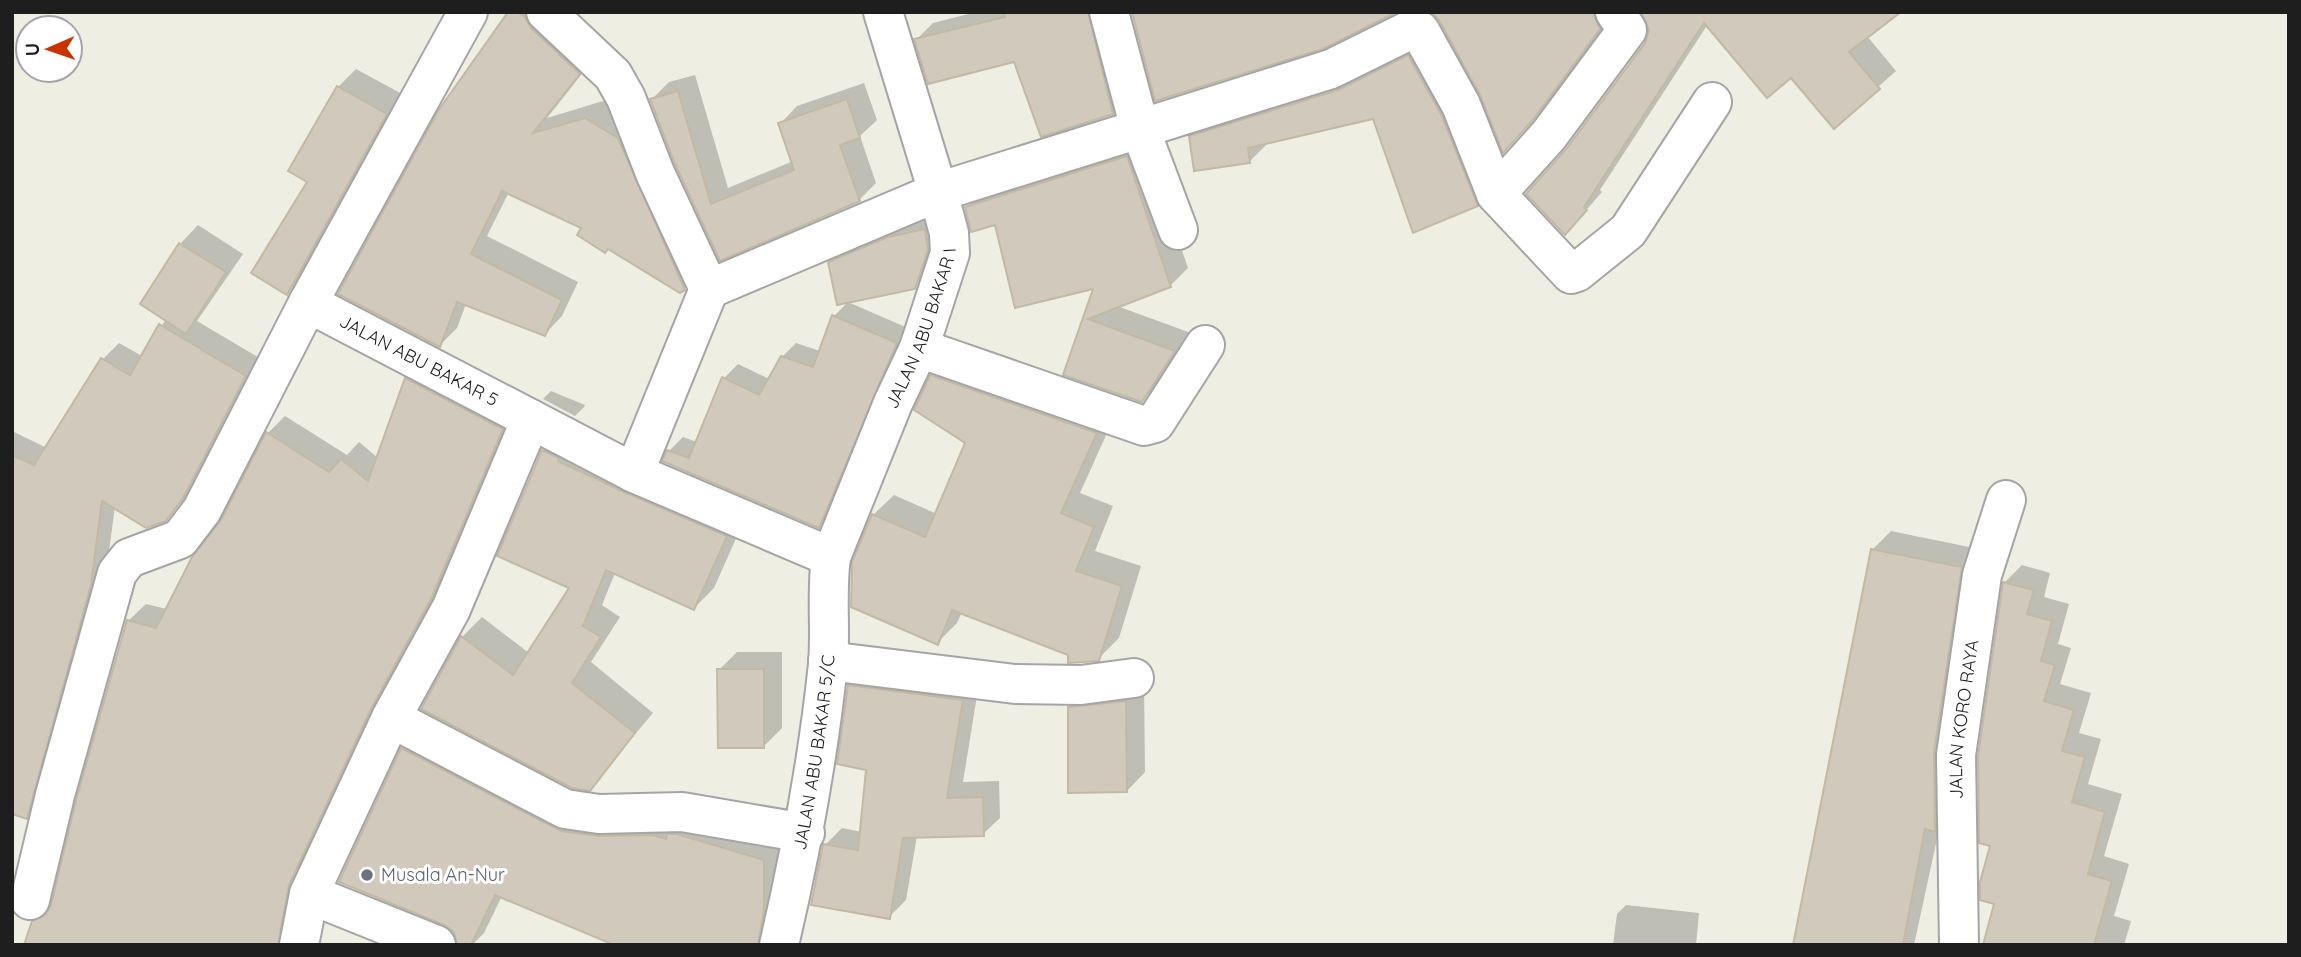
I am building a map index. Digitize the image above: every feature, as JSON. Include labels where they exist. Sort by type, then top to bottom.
[{"type":"street","points":[[30,900],[58,782],[117,573],[129,558],[180,539],[202,510],[308,303],[468,12]]},
{"type":"street","points":[[546,12],[613,75],[626,98],[655,173],[709,289]]},
{"type":"street","name":"JALAN ABU BAKAR I","points":[[831,557],[893,403],[919,348],[950,253],[949,233],[939,192],[883,12]]},
{"type":"street","points":[[1109,12],[1140,129],[1178,230]]},
{"type":"street","points":[[1496,194],[1549,135],[1627,30],[1615,12]]},
{"type":"street","points":[[634,473],[709,289],[939,192],[1331,69],[1416,29],[1461,105],[1496,194],[1566,272],[1577,272],[1628,232],[1712,102]]},
{"type":"street","name":"JALAN ABU BAKAR 5","points":[[308,303],[634,473],[831,557]]},
{"type":"street","points":[[919,348],[1144,426],[1155,423],[1205,345]]},
{"type":"street","points":[[299,945],[309,894],[391,718],[451,609],[531,419]]},
{"type":"street","name":"JALAN KORO RAYA","points":[[1959,945],[1956,755],[1982,575],[2007,500]]},
{"type":"street","name":"JALAN ABU BAKAR 5/C","points":[[779,945],[806,833],[828,662],[827,584],[831,557]]},
{"type":"street","points":[[828,662],[1015,684],[1081,685],[1134,678]]},
{"type":"street","points":[[391,718],[565,808],[599,814],[682,812],[806,833]]},
{"type":"street","points":[[309,894],[436,945]]},
{"type":"building","points":[[508,12],[517,12],[525,17],[531,28],[580,74],[533,133],[585,118],[618,138],[685,290],[680,293],[608,249],[605,253],[577,235],[581,228],[502,191],[471,254],[562,300],[545,336],[457,302],[440,347],[338,294],[438,111]]},
{"type":"building","points":[[1004,12],[1088,12],[1113,114],[1041,137],[1014,62],[928,84],[914,39],[1005,17]]},
{"type":"building","points":[[1132,12],[1397,12],[1323,49],[1155,101]]},
{"type":"building","points":[[1431,12],[1593,12],[1600,29],[1532,121],[1503,153],[1480,95],[1439,20]]},
{"type":"building","points":[[1641,12],[1901,12],[1849,52],[1880,89],[1834,129],[1791,78],[1767,98],[1704,23],[1584,207],[1587,210],[1565,235],[1526,194],[1567,148],[1645,43],[1649,30]]},
{"type":"building","points":[[1408,55],[1441,114],[1478,206],[1413,233],[1373,119],[1248,148],[1250,163],[1194,171],[1189,136],[1338,90]]},
{"type":"building","points":[[337,86],[387,114],[287,295],[251,273],[307,182],[288,171]]},
{"type":"building","points":[[678,91],[711,204],[794,170],[778,123],[847,99],[860,138],[840,145],[860,201],[720,261],[675,164],[650,99]]},
{"type":"building","points":[[1127,156],[1171,287],[1088,319],[1175,351],[1142,402],[1063,375],[1093,289],[1015,308],[995,225],[971,232],[965,207]]},
{"type":"building","points":[[925,229],[928,250],[915,289],[837,305],[828,262],[888,237]]},
{"type":"building","points":[[179,243],[226,272],[186,334],[140,304]]},
{"type":"building","points":[[832,315],[897,343],[819,528],[662,461],[667,450],[689,458],[722,377],[759,395],[781,356],[813,367]]},
{"type":"building","points":[[159,324],[246,376],[183,498],[166,521],[146,528],[102,501],[91,585],[27,819],[12,814],[12,455],[34,465],[101,358],[130,375]]},
{"type":"building","points":[[930,375],[1097,433],[1061,513],[1094,527],[1076,571],[1122,586],[1099,661],[1068,663],[1068,655],[952,610],[938,645],[851,607],[852,562],[872,514],[925,537],[965,443],[914,410]]},
{"type":"building","points":[[405,378],[503,429],[431,599],[371,709],[289,885],[278,945],[24,945],[32,921],[45,915],[51,905],[76,800],[127,620],[156,628],[192,557],[221,520],[266,432],[329,472],[341,459],[368,481]]},
{"type":"building","points":[[542,450],[559,458],[558,461],[624,492],[727,536],[694,610],[606,570],[583,626],[601,637],[572,683],[635,733],[590,791],[572,788],[421,709],[461,636],[513,675],[569,588],[497,556]]},
{"type":"building","points":[[1871,549],[1962,567],[1934,752],[1935,832],[1925,829],[1903,945],[1793,945]]},
{"type":"building","points":[[2003,582],[2034,590],[2027,614],[2052,621],[2041,661],[2055,665],[2044,701],[2074,710],[2062,751],[2085,757],[2072,802],[2105,812],[2088,874],[2112,881],[2094,945],[1983,945],[1994,904],[1980,900],[1980,882],[1990,846],[1979,843],[1978,756]]},
{"type":"building","points":[[717,669],[764,669],[764,748],[718,748]]},
{"type":"building","points":[[848,685],[963,700],[947,798],[983,797],[984,836],[903,838],[890,919],[811,905],[823,844],[858,850],[866,770],[837,764]]},
{"type":"building","points":[[1126,701],[1127,792],[1068,793],[1068,707]]},
{"type":"building","points":[[401,748],[561,831],[599,836],[653,835],[666,839],[667,834],[677,834],[764,860],[764,911],[758,945],[614,945],[495,895],[471,945],[457,945],[454,932],[444,925],[339,882]]},
{"type":"place","name":"Musala An-Nur","points":[[367,875]]}]
